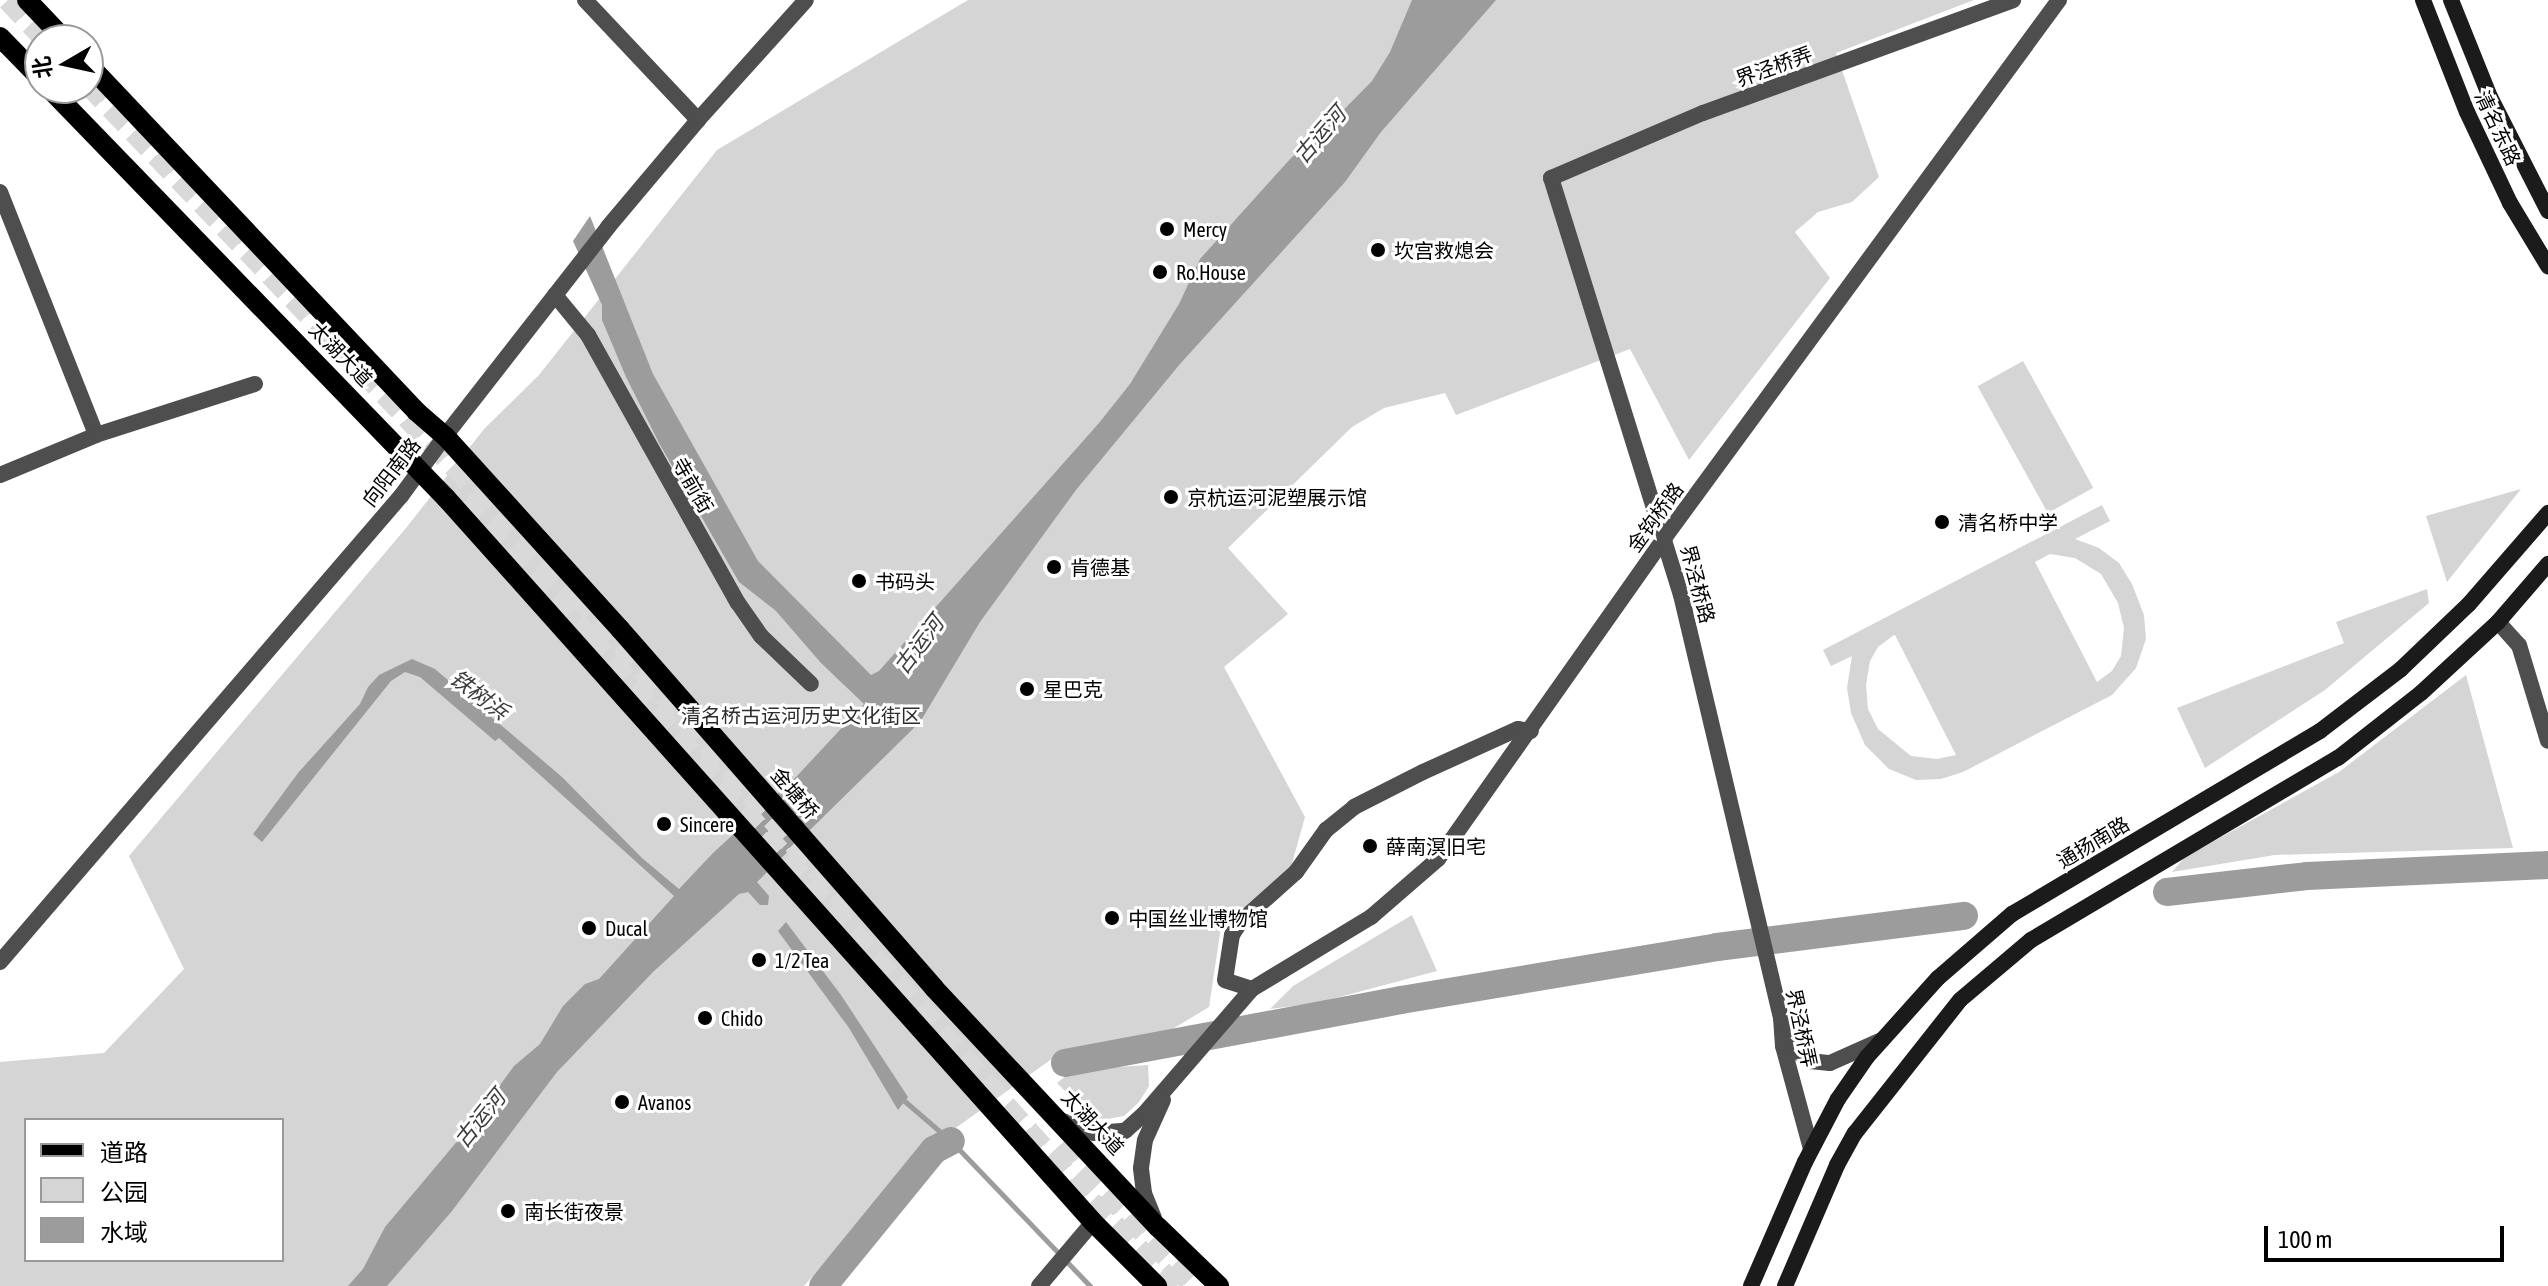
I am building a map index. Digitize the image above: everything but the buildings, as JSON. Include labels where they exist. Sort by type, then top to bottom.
[{"type":"main road","points":[[27,0],[50,24]]},
{"type":"main road","name":"清名东路","points":[[2423,0],[2467,112],[2510,203],[2548,266]]},
{"type":"main road","name":"清名东路","points":[[2451,0],[2490,97],[2548,211]]},
{"type":"main road","points":[[0,37],[24,62]]},
{"type":"main road","name":"太湖大道","points":[[104,81],[417,412],[445,436],[620,629]]},
{"type":"main road","name":"太湖大道","points":[[65,104],[419,469],[1093,1222]]},
{"type":"main road","name":"通扬南路","points":[[1751,1286],[1811,1149],[1838,1099],[1882,1040],[1938,978],[2012,914],[2320,731],[2401,669],[2469,604],[2548,513]]},
{"type":"main road","points":[[1785,1286],[1837,1165],[1855,1133],[1960,1000],[2031,940],[2338,758],[2421,693],[2498,622],[2548,564]]},
{"type":"main road","name":"金塘桥","points":[[620,629],[934,988]]},
{"type":"main road","name":"太湖大道","points":[[934,988],[1158,1227],[1219,1286]]},
{"type":"main road","points":[[1093,1222],[1157,1286]]},
{"type":"street","points":[[585,0],[698,120]]},
{"type":"street","name":"向阳南路","points":[[0,962],[401,496],[608,227],[698,120],[806,0]]},
{"type":"street","name":"界泾桥弄","points":[[1551,178],[1703,113],[2013,0]]},
{"type":"street","name":"金钩桥路","points":[[1174,1077],[1252,989],[1371,917],[1406,890],[1438,859],[1665,537],[2059,0]]},
{"type":"street","name":"界泾桥路","points":[[1551,178],[1665,537],[1696,650],[1755,914]]},
{"type":"street","points":[[0,192],[96,435]]},
{"type":"street","name":"寺前街","points":[[560,290],[738,603],[761,636],[811,684]]},
{"type":"street","points":[[0,475],[96,435],[255,384]]},
{"type":"street","points":[[2498,622],[2519,645],[2548,741]]},
{"type":"street","points":[[1252,989],[1225,980],[1232,935],[1241,921],[1296,872],[1326,830],[1354,807],[1423,772],[1518,729],[1531,731]]},
{"type":"street","name":"界泾桥弄","points":[[1755,914],[1781,1018],[1783,1046],[1811,1149]]},
{"type":"street","points":[[1781,1018],[1795,1050],[1810,1061],[1830,1063],[1882,1040]]},
{"type":"street","points":[[1057,1119],[1094,1133],[1125,1131],[1144,1114],[1174,1077]]},
{"type":"street","points":[[1158,1227],[1144,1193],[1141,1168],[1145,1140],[1174,1077]]},
{"type":"street","points":[[1039,1286],[1093,1222]]},
{"type":"green space","name":"清名桥古运河历史文化街区","points":[[968,0],[1974,0],[1836,53],[1879,177],[1852,202],[1818,212],[1795,232],[1830,278],[1689,460],[1630,349],[1456,415],[1445,393],[1384,408],[1352,427],[1228,548],[1288,614],[1224,667],[1305,817],[1291,867],[1221,927],[1209,1007],[1166,1033],[1060,1053],[918,1155],[804,1286],[0,1286],[0,1062],[104,1053],[184,969],[129,856],[406,528],[484,429],[539,375],[717,150]]},
{"type":"green space","points":[[2023,361],[2093,488],[2048,513],[1978,386]]},
{"type":"green space","points":[[2521,489],[2447,582],[2426,516]]},
{"type":"green space","points":[[2102,505],[2110,521],[2075,539],[2099,548],[2119,563],[2132,584],[2144,615],[2146,639],[2136,668],[2112,695],[1963,772],[1941,779],[1916,780],[1889,769],[1865,745],[1851,713],[1847,688],[1852,656],[1831,666],[1823,650]],"holes":[[[2050,554],[2075,558],[2101,574],[2118,603],[2124,628],[2121,656],[2112,671],[2097,682],[2035,562]],[[1895,635],[1956,755],[1937,759],[1911,756],[1878,729],[1868,709],[1866,685],[1870,661],[1878,647]]]},
{"type":"green space","points":[[2427,589],[2429,603],[2325,690],[2205,768],[2177,708],[2344,643],[2336,622]]},
{"type":"green space","points":[[2466,675],[2513,848],[2275,855],[2172,872],[2185,857],[2339,772]]},
{"type":"green space","points":[[1412,915],[1437,971],[1317,1003],[1270,1009],[1293,986]]},
{"type":"green space","points":[[1148,1065],[1149,1086],[1139,1102],[1124,1116],[1091,1118],[1057,1083],[1073,1070]]},
{"type":"water","name":"古运河","points":[[1412,0],[1496,0],[1381,132],[1345,182],[1180,364],[1076,490],[980,622],[920,722],[757,882],[769,896],[768,905],[760,905],[748,892],[739,894],[653,972],[557,1072],[452,1211],[387,1286],[348,1286],[363,1269],[385,1227],[470,1126],[514,1066],[540,1044],[563,1006],[585,984],[599,979],[674,896],[499,738],[495,741],[420,677],[405,672],[391,681],[262,842],[253,834],[298,773],[360,704],[368,687],[379,675],[412,659],[435,669],[562,777],[642,858],[679,889],[713,853],[797,776],[864,704],[821,663],[776,611],[739,582],[659,443],[626,377],[602,320],[602,305],[573,241],[590,216],[653,374],[758,561],[871,675],[879,671],[1099,423],[1130,384],[1179,304],[1200,259],[1291,158],[1314,140],[1372,81],[1390,52]]},
{"type":"water","points":[[786,922],[841,995],[908,1097],[898,1110],[849,1028],[778,931]]},
{"type":"waterway","points":[[2167,892],[2307,876],[2548,865]]},
{"type":"waterway","points":[[1065,1063],[1401,1000],[1717,947],[1964,916]]},
{"type":"waterway","points":[[901,1098],[951,1141],[1090,1286]]},
{"type":"waterway","points":[[823,1286],[934,1150],[951,1141]]},
{"type":"tunnel","points":[[8,0],[31,24]]},
{"type":"tunnel","points":[[104,101],[577,595],[854,912]]},
{"type":"tunnel","points":[[463,503],[589,637],[1091,1202],[1176,1286]]},
{"type":"tunnel","points":[[1061,1144],[1194,1286]]},
{"type":"place","name":"Mercy","points":[[1167,229]]},
{"type":"place","name":"坎宫救熄会","points":[[1378,250]]},
{"type":"place","name":"Ro.House","points":[[1160,272]]},
{"type":"place","name":"京杭运河泥塑展示馆","points":[[1171,497]]},
{"type":"place","name":"清名桥中学","points":[[1942,522]]},
{"type":"place","name":"肯德基","points":[[1054,567]]},
{"type":"place","name":"书码头","points":[[859,581]]},
{"type":"place","name":"星巴克","points":[[1027,689]]},
{"type":"place","name":"Sincere","points":[[664,824]]},
{"type":"place","name":"薛南溟旧宅","points":[[1370,846]]},
{"type":"place","name":"中国丝业博物馆","points":[[1112,918]]},
{"type":"place","name":"Ducal","points":[[589,928]]},
{"type":"place","name":"1/2 Tea","points":[[759,960]]},
{"type":"place","name":"Chido","points":[[705,1018]]},
{"type":"place","name":"Avanos","points":[[622,1102]]},
{"type":"place","name":"南长街夜景","points":[[508,1211]]},
{"type":"water label","name":"铁树浜","points":[[479,695]]}]
